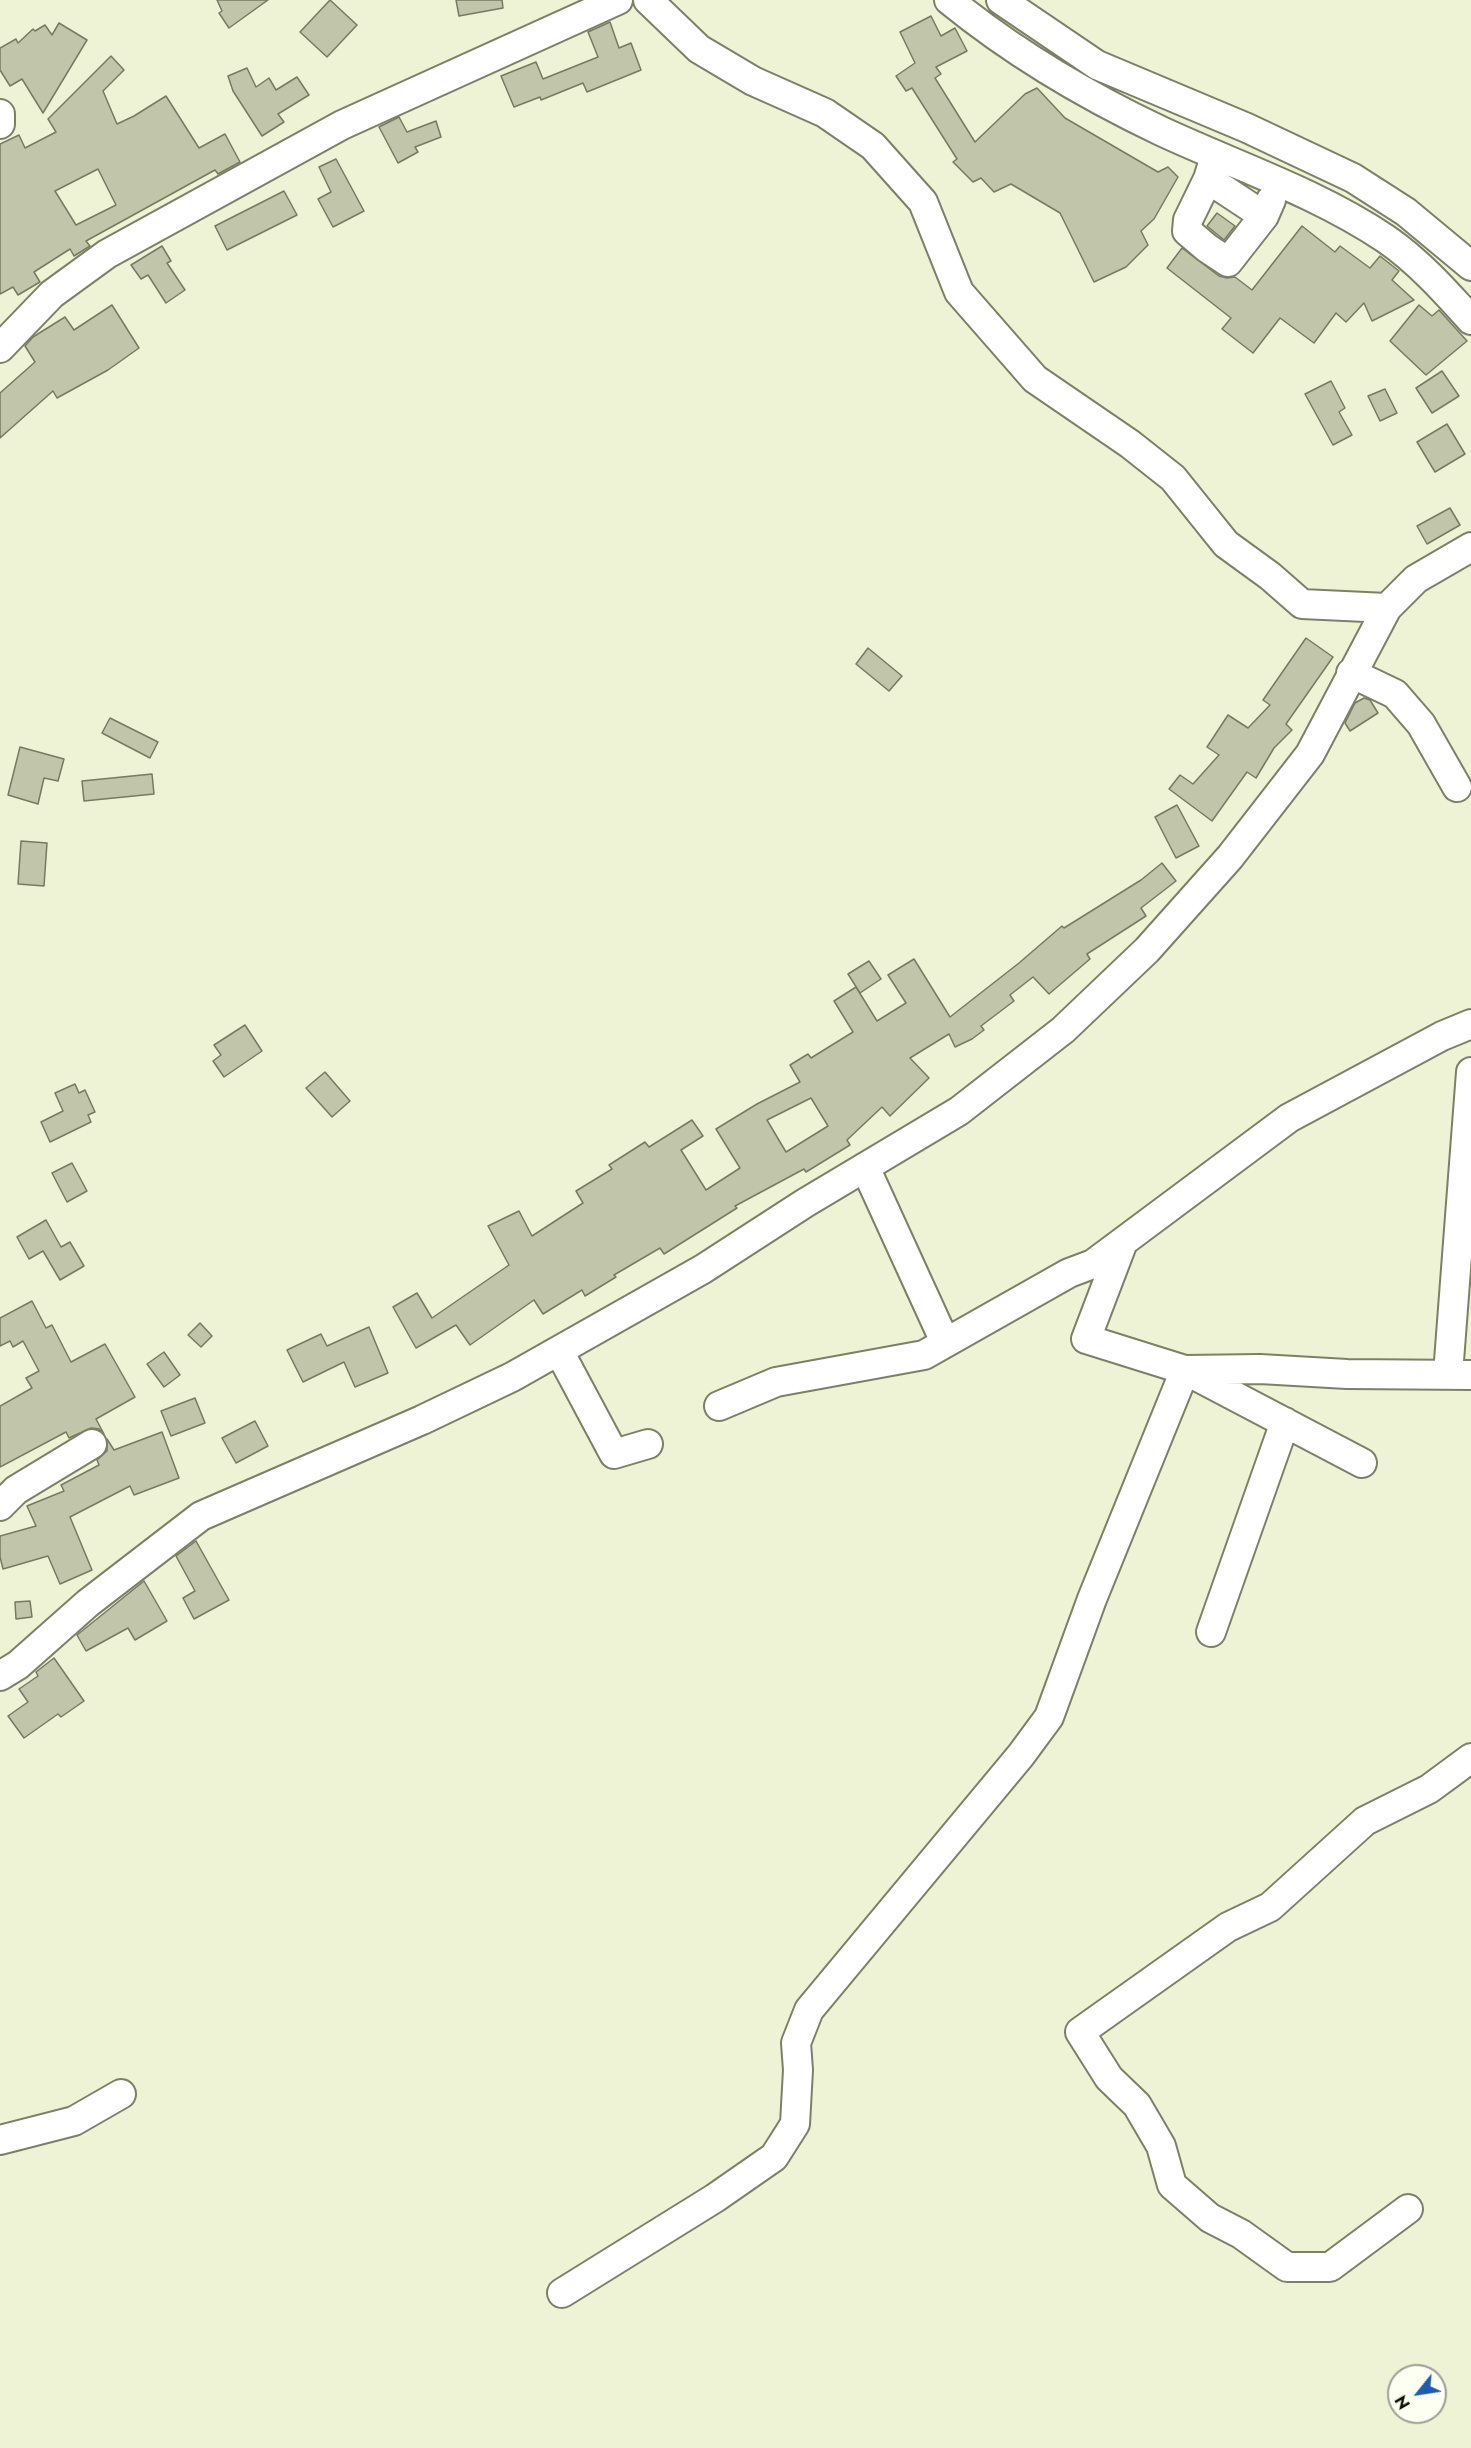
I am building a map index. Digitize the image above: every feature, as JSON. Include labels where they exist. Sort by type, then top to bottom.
[{"type":"street","points":[[0,348],[52,294],[107,254],[351,120],[618,0]]},
{"type":"street","points":[[648,0],[699,49],[753,81],[825,113],[873,146],[923,202],[959,292],[1035,378],[1130,444],[1173,478],[1226,544],[1270,576],[1302,604],[1387,608]]},
{"type":"street","points":[[949,0],[1004,42],[1083,91],[1162,131],[1220,165],[1279,182],[1330,206],[1387,240],[1409,257],[1471,320]]},
{"type":"street","points":[[1002,0],[1097,65],[1247,128],[1353,178],[1381,194],[1471,267],[1446,293]]},
{"type":"street","points":[[0,114],[0,124]]},
{"type":"street","points":[[1247,128],[1220,165],[1188,220],[1187,231],[1228,262],[1264,216],[1279,182]]},
{"type":"street","points":[[1220,165],[1264,216]]},
{"type":"street","points":[[0,1676],[18,1665],[88,1603],[201,1516],[422,1420],[513,1377],[703,1269],[805,1203],[959,1111],[1063,1030],[1147,950],[1230,857],[1310,753],[1387,608],[1416,579],[1471,547]]},
{"type":"street","points":[[1351,673],[1395,694],[1421,724],[1457,787]]},
{"type":"street","points":[[718,1406],[776,1382],[924,1355],[1069,1273],[1093,1264],[1289,1118],[1442,1036],[1471,1024]]},
{"type":"street","points":[[1185,1370],[1260,1369],[1347,1374],[1460,1375],[1471,1072]]},
{"type":"street","points":[[865,1167],[945,1342]]},
{"type":"street","points":[[1123,1242],[1086,1339],[1185,1370],[1362,1463]]},
{"type":"street","points":[[559,1351],[614,1454],[648,1444]]},
{"type":"street","points":[[562,2293],[715,2198],[774,2157],[795,2124],[798,2070],[796,2043],[809,2010],[992,1791],[1049,1717],[1092,1599],[1185,1370]]},
{"type":"street","points":[[1211,1632],[1285,1422]]},
{"type":"street","points":[[0,1506],[16,1490],[92,1444]]},
{"type":"street","points":[[1408,2209],[1330,2266],[1287,2267],[1241,2234],[1210,2218],[1172,2185],[1161,2146],[1137,2105],[1109,2078],[1080,2032],[1228,1928],[1270,1907],[1365,1821],[1429,1789],[1471,1758]]},
{"type":"street","points":[[0,2140],[74,2121],[121,2094]]},
{"type":"building","points":[[217,0],[268,0],[229,28],[219,13],[222,11]]},
{"type":"building","points":[[330,0],[357,25],[327,57],[300,32]]},
{"type":"building","points":[[456,0],[502,0],[503,8],[459,16]]},
{"type":"building","points":[[931,16],[941,36],[955,28],[967,51],[936,67],[941,74],[935,78],[975,142],[1025,94],[1037,88],[1065,118],[1158,172],[1168,167],[1178,177],[1154,219],[1141,231],[1148,245],[1126,267],[1094,282],[1060,213],[1011,184],[994,192],[981,178],[973,182],[953,162],[957,159],[912,88],[906,91],[896,76],[915,63],[900,32]]},
{"type":"building","points":[[610,22],[619,48],[631,43],[641,70],[587,92],[583,83],[541,100],[540,97],[514,107],[501,76],[536,62],[543,79],[598,57],[588,32]]},
{"type":"building","points":[[59,23],[87,40],[43,113],[22,79],[10,86],[0,70],[0,48],[16,39],[18,43],[33,29],[35,31],[45,25],[52,35]]},
{"type":"building","points":[[111,56],[124,70],[103,91],[117,124],[166,96],[199,148],[225,134],[240,162],[218,174],[215,170],[86,241],[90,246],[74,256],[70,249],[34,272],[40,282],[18,295],[13,287],[0,294],[0,144],[19,135],[25,148],[56,132],[48,119]],"holes":[[[98,169],[116,205],[76,225],[55,191]]]},
{"type":"building","points":[[247,68],[256,87],[269,78],[276,90],[297,77],[309,95],[278,114],[284,122],[262,136],[233,91],[228,76]]},
{"type":"building","points":[[399,117],[407,132],[436,121],[441,137],[415,147],[418,152],[398,163],[379,127]]},
{"type":"building","points":[[336,159],[364,211],[333,227],[318,199],[331,192],[319,167]]},
{"type":"building","points":[[284,191],[297,215],[227,250],[215,226]]},
{"type":"building","points":[[1217,213],[1235,226],[1224,240],[1207,226]]},
{"type":"building","points":[[1302,226],[1335,252],[1340,246],[1370,268],[1380,256],[1399,271],[1392,280],[1414,300],[1372,321],[1364,303],[1346,322],[1336,313],[1314,343],[1280,318],[1253,353],[1222,329],[1231,318],[1167,268],[1182,248],[1219,276],[1235,277],[1252,290]]},
{"type":"building","points":[[162,246],[171,261],[167,263],[185,290],[166,303],[148,275],[141,279],[131,265]]},
{"type":"building","points":[[112,305],[139,348],[108,370],[57,398],[53,391],[0,438],[0,393],[35,362],[25,346],[33,337],[65,317],[74,330]]},
{"type":"building","points":[[1419,305],[1432,316],[1439,310],[1467,341],[1426,375],[1390,341]]},
{"type":"building","points":[[1442,371],[1459,396],[1432,413],[1416,388]]},
{"type":"building","points":[[1331,381],[1345,408],[1339,412],[1352,435],[1333,445],[1305,394]]},
{"type":"building","points":[[1385,389],[1397,413],[1380,421],[1368,396]]},
{"type":"building","points":[[1447,424],[1465,454],[1435,472],[1417,442]]},
{"type":"building","points":[[1450,508],[1460,525],[1427,544],[1417,526]]},
{"type":"building","points":[[1306,638],[1333,657],[1286,724],[1292,730],[1274,748],[1256,778],[1247,772],[1212,821],[1169,789],[1180,775],[1193,784],[1219,755],[1207,747],[1228,715],[1248,728],[1270,705],[1263,700]]},
{"type":"building","points":[[868,648],[902,676],[889,691],[856,664]]},
{"type":"building","points":[[1364,698],[1370,700],[1378,713],[1350,731],[1345,723],[1355,703]]},
{"type":"building","points":[[110,718],[158,742],[150,758],[102,733]]},
{"type":"building","points":[[20,747],[64,759],[58,781],[44,778],[38,804],[8,795]]},
{"type":"building","points":[[152,774],[154,794],[84,801],[82,781]]},
{"type":"building","points":[[1177,805],[1199,846],[1176,858],[1155,817]]},
{"type":"building","points":[[21,841],[47,843],[44,886],[18,884]]},
{"type":"building","points":[[1162,863],[1176,881],[1141,908],[1146,916],[1087,954],[1090,959],[1049,994],[1033,977],[1010,995],[1014,1001],[981,1026],[984,1030],[972,1039],[955,1047],[949,1034],[910,1058],[929,1078],[890,1116],[882,1107],[847,1140],[850,1145],[806,1172],[804,1169],[735,1206],[737,1208],[664,1254],[660,1248],[614,1275],[616,1277],[585,1296],[582,1290],[543,1314],[534,1300],[470,1345],[456,1325],[416,1348],[393,1307],[417,1293],[432,1318],[509,1265],[488,1226],[519,1211],[532,1236],[583,1203],[576,1191],[612,1169],[609,1165],[645,1142],[649,1147],[692,1120],[703,1136],[681,1150],[706,1190],[740,1168],[716,1129],[800,1082],[790,1065],[808,1054],[811,1058],[853,1032],[834,1001],[856,987],[877,1021],[906,1003],[888,975],[914,959],[950,1017],[1062,926],[1064,928],[1141,880]],"holes":[[[811,1098],[828,1126],[786,1152],[767,1120]]]},
{"type":"building","points":[[869,961],[881,979],[860,993],[848,974]]},
{"type":"building","points":[[245,1025],[262,1051],[224,1077],[213,1061],[221,1055],[214,1045]]},
{"type":"building","points":[[325,1072],[350,1101],[332,1117],[306,1088]]},
{"type":"building","points":[[75,1084],[79,1093],[85,1090],[95,1112],[88,1115],[91,1122],[50,1142],[41,1122],[63,1111],[55,1093]]},
{"type":"building","points":[[72,1163],[87,1191],[67,1202],[52,1173]]},
{"type":"building","points":[[46,1220],[61,1247],[70,1242],[84,1266],[60,1280],[43,1251],[29,1259],[17,1237]]},
{"type":"building","points":[[32,1301],[46,1328],[52,1325],[71,1362],[105,1344],[135,1397],[96,1419],[104,1434],[99,1429],[91,1428],[69,1438],[66,1432],[0,1467],[0,1406],[32,1388],[26,1378],[39,1371],[23,1341],[13,1347],[10,1341],[0,1346],[0,1318]]},
{"type":"building","points":[[200,1323],[212,1336],[201,1347],[188,1335]]},
{"type":"building","points":[[369,1327],[388,1373],[355,1387],[344,1362],[303,1382],[287,1350],[321,1334],[327,1346]]},
{"type":"building","points":[[164,1352],[180,1375],[164,1387],[147,1364]]},
{"type":"building","points":[[195,1398],[205,1423],[171,1436],[161,1411]]},
{"type":"building","points":[[255,1421],[268,1446],[236,1463],[222,1438]]},
{"type":"building","points":[[162,1432],[179,1478],[134,1495],[130,1486],[70,1517],[92,1570],[60,1584],[48,1556],[3,1569],[0,1557],[0,1536],[36,1526],[27,1506],[64,1491],[61,1485],[99,1465],[97,1460],[107,1451],[107,1439],[114,1450]]},
{"type":"building","points":[[196,1541],[229,1600],[194,1619],[183,1598],[195,1591],[176,1556]]},
{"type":"building","points":[[144,1581],[167,1621],[135,1640],[128,1628],[86,1651],[77,1635]]},
{"type":"building","points":[[30,1601],[32,1617],[16,1619],[15,1602]]},
{"type":"building","points":[[54,1658],[84,1701],[61,1717],[58,1714],[24,1738],[8,1716],[28,1702],[19,1689],[38,1676],[36,1672]]}]
